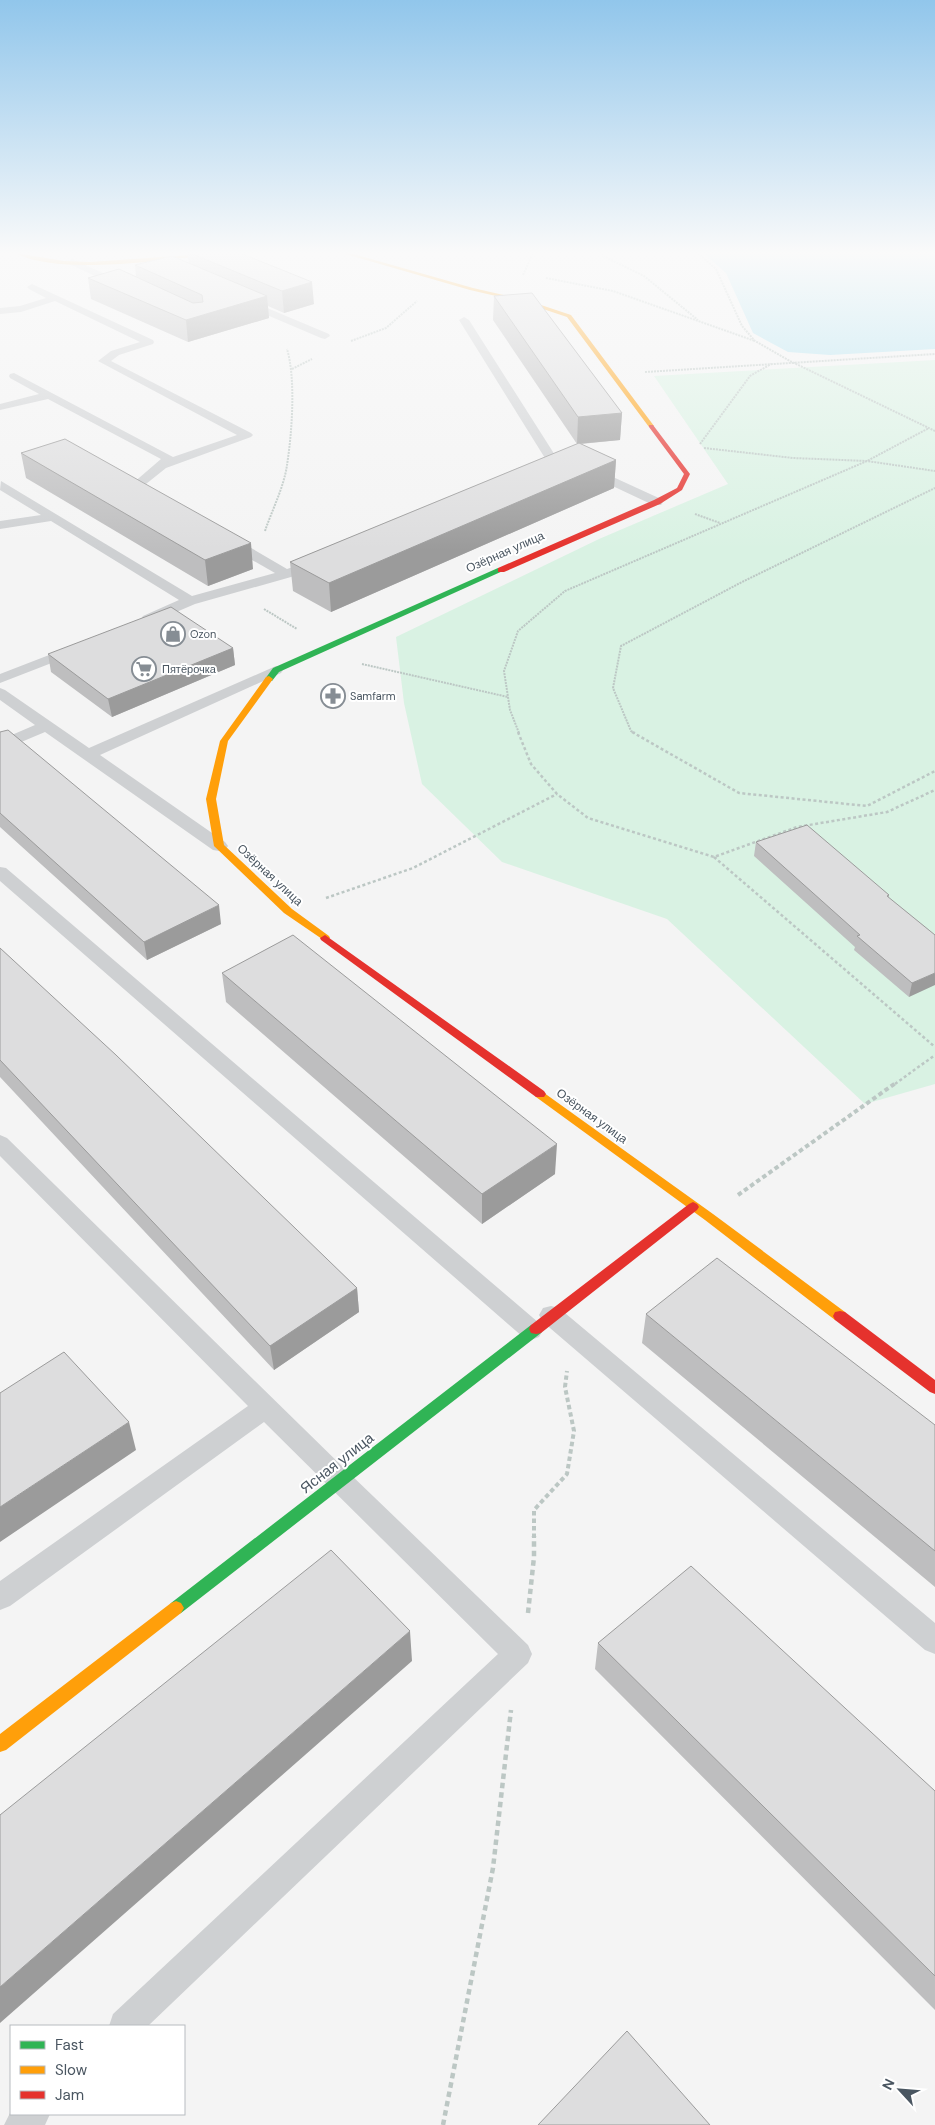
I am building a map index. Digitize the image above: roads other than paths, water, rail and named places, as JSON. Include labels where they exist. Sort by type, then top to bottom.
[{"type":"street","name":"Озёрная улица","points":[[596,352],[687,474],[680,489],[657,502],[567,540],[276,670],[224,741],[211,799],[219,846],[288,911],[716,1222],[935,1388]]},
{"type":"street","name":"Ясная улица","points":[[0,1744],[693,1207]]},
{"type":"lane","points":[[120,352],[103,361],[247,435],[162,465]]},
{"type":"lane","points":[[484,352],[555,464]]},
{"type":"lane","points":[[14,376],[168,458],[138,484],[172,505]]},
{"type":"lane","points":[[0,407],[49,395]]},
{"type":"lane","points":[[579,465],[657,502]]},
{"type":"lane","points":[[0,485],[190,601]]},
{"type":"lane","points":[[0,525],[53,517]]},
{"type":"lane","points":[[222,536],[256,558],[286,574]]},
{"type":"lane","points":[[136,624],[190,601],[286,574],[330,557]]},
{"type":"lane","points":[[0,679],[90,642]]},
{"type":"lane","points":[[87,756],[276,670]]},
{"type":"lane","points":[[0,693],[87,756],[219,846]]},
{"type":"lane","points":[[0,746],[46,726]]},
{"type":"lane","points":[[0,872],[541,1323],[572,1334],[935,1641]]},
{"type":"lane","points":[[0,1143],[339,1480],[518,1654],[126,2025]]},
{"type":"lane","points":[[0,1597],[266,1407]]},
{"type":"lane","points":[[21,2125],[32,2115]]},
{"type":"water","points":[[790,352],[880,352],[830,355]]},
{"type":"place","name":"Ozon","points":[[173,634]]},
{"type":"place","name":"Пятёрочка","points":[[144,669]]},
{"type":"place","name":"Samfarm","points":[[333,696]]}]
